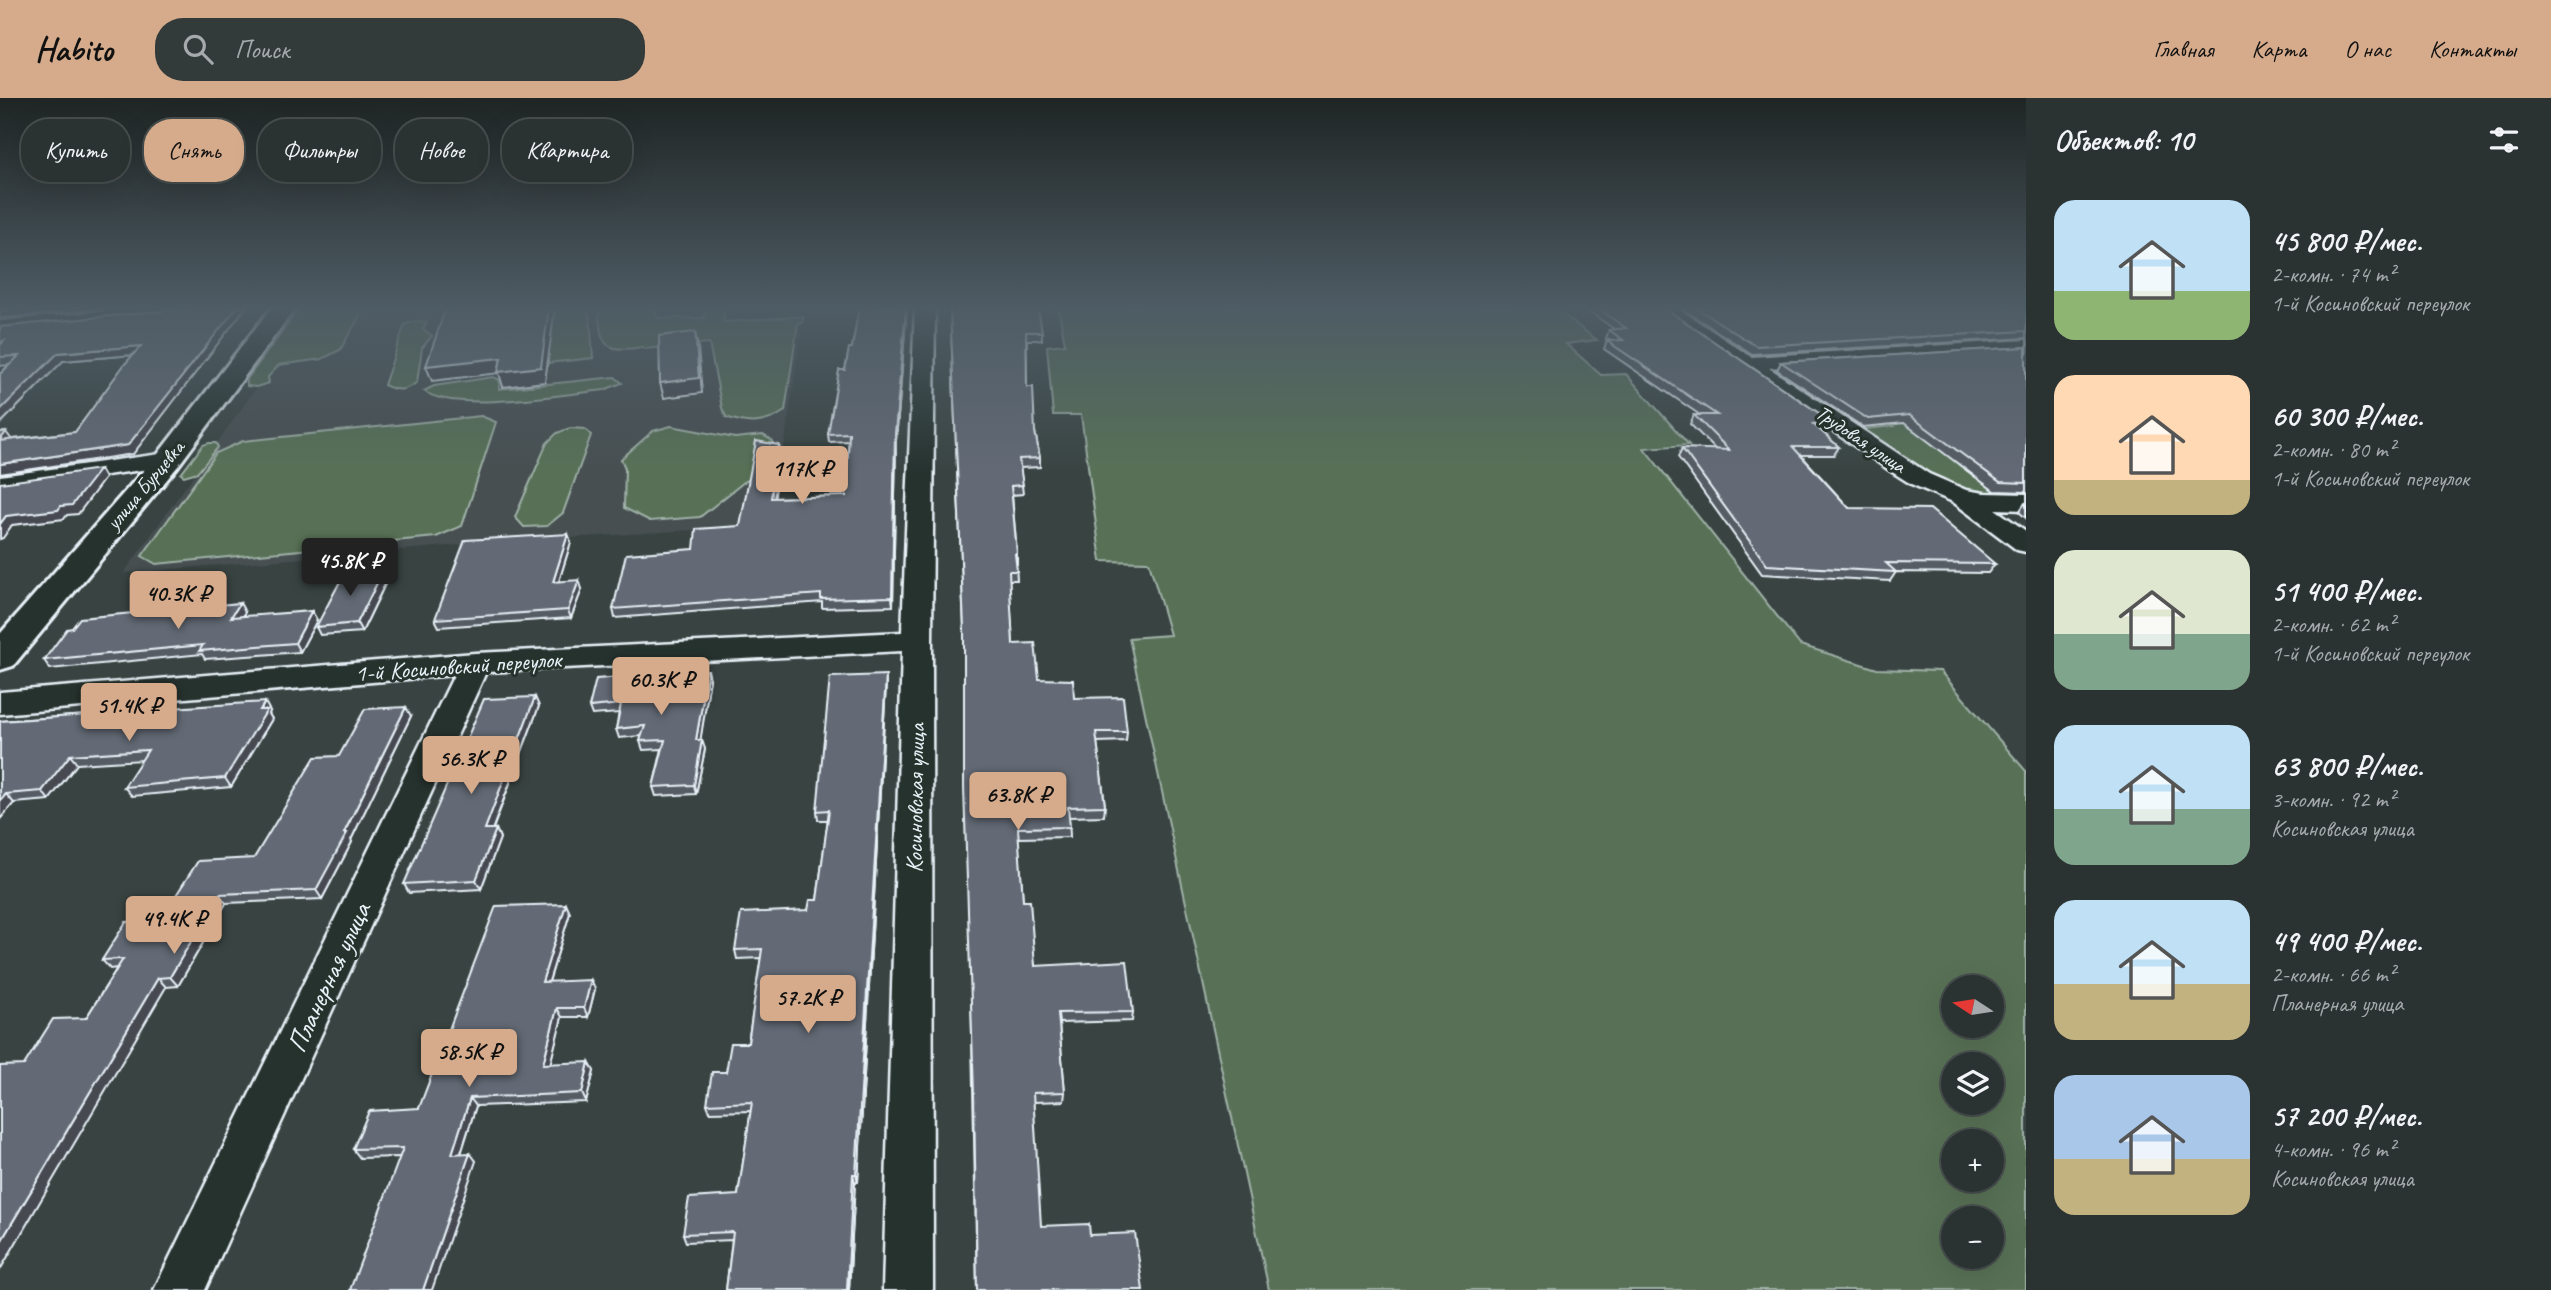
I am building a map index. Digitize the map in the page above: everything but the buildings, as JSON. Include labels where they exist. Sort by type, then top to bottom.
[{"type":"street","name":"улица Бурцевка","points":[[0,658],[167,460],[241,363]]},
{"type":"street","name":"Косиновская улица","points":[[908,1290],[916,641],[924,363]]},
{"type":"street","points":[[1749,363],[1755,363]]},
{"type":"street","name":"Трудовая улица","points":[[1749,363],[1898,466],[1962,497],[2026,544]]},
{"type":"street","points":[[0,483],[167,460]]},
{"type":"street","points":[[1962,497],[1984,501],[2026,502]]},
{"type":"street","name":"1-й Косиновский переулок","points":[[0,703],[475,663],[916,641]]},
{"type":"street","name":"Планерная улица","points":[[179,1290],[475,663]]},
{"type":"shaded area","points":[[274,363],[797,363],[772,525],[473,544],[124,573]]},
{"type":"green space","points":[[259,363],[296,363],[279,365],[268,377],[269,383],[256,387],[247,386],[247,379]]},
{"type":"green space","points":[[392,363],[420,363],[417,382],[409,388],[401,390],[384,385]]},
{"type":"green space","points":[[713,363],[792,363],[785,411],[770,419],[756,422],[726,417]]},
{"type":"green space","points":[[1048,363],[1587,363],[1601,375],[1626,374],[1689,445],[1644,448],[1800,645],[1877,669],[1940,671],[2026,771],[2026,1290],[1269,1290],[1129,638],[1170,635],[1149,562],[1101,561],[1081,415],[1053,415]]},
{"type":"green space","points":[[1779,371],[1865,429],[1893,426],[1866,408],[1915,404],[1959,465],[1991,488],[2026,487],[2026,495],[1981,492],[1936,482],[1772,372]]},
{"type":"green space","points":[[493,377],[500,380],[499,389],[615,377],[622,383],[604,390],[510,400],[459,401],[424,391],[434,386]]},
{"type":"green space","points":[[481,416],[496,422],[462,526],[436,537],[156,564],[142,556],[216,453],[243,441]]},
{"type":"green space","points":[[671,426],[735,438],[763,435],[773,441],[773,467],[744,482],[700,517],[650,521],[624,508],[625,468],[621,459],[653,431]]},
{"type":"green space","points":[[570,428],[585,429],[591,435],[563,513],[547,526],[524,527],[515,517],[547,443],[557,433]]},
{"type":"green space","points":[[216,443],[218,447],[198,472],[184,476],[181,474],[203,445]]}]
